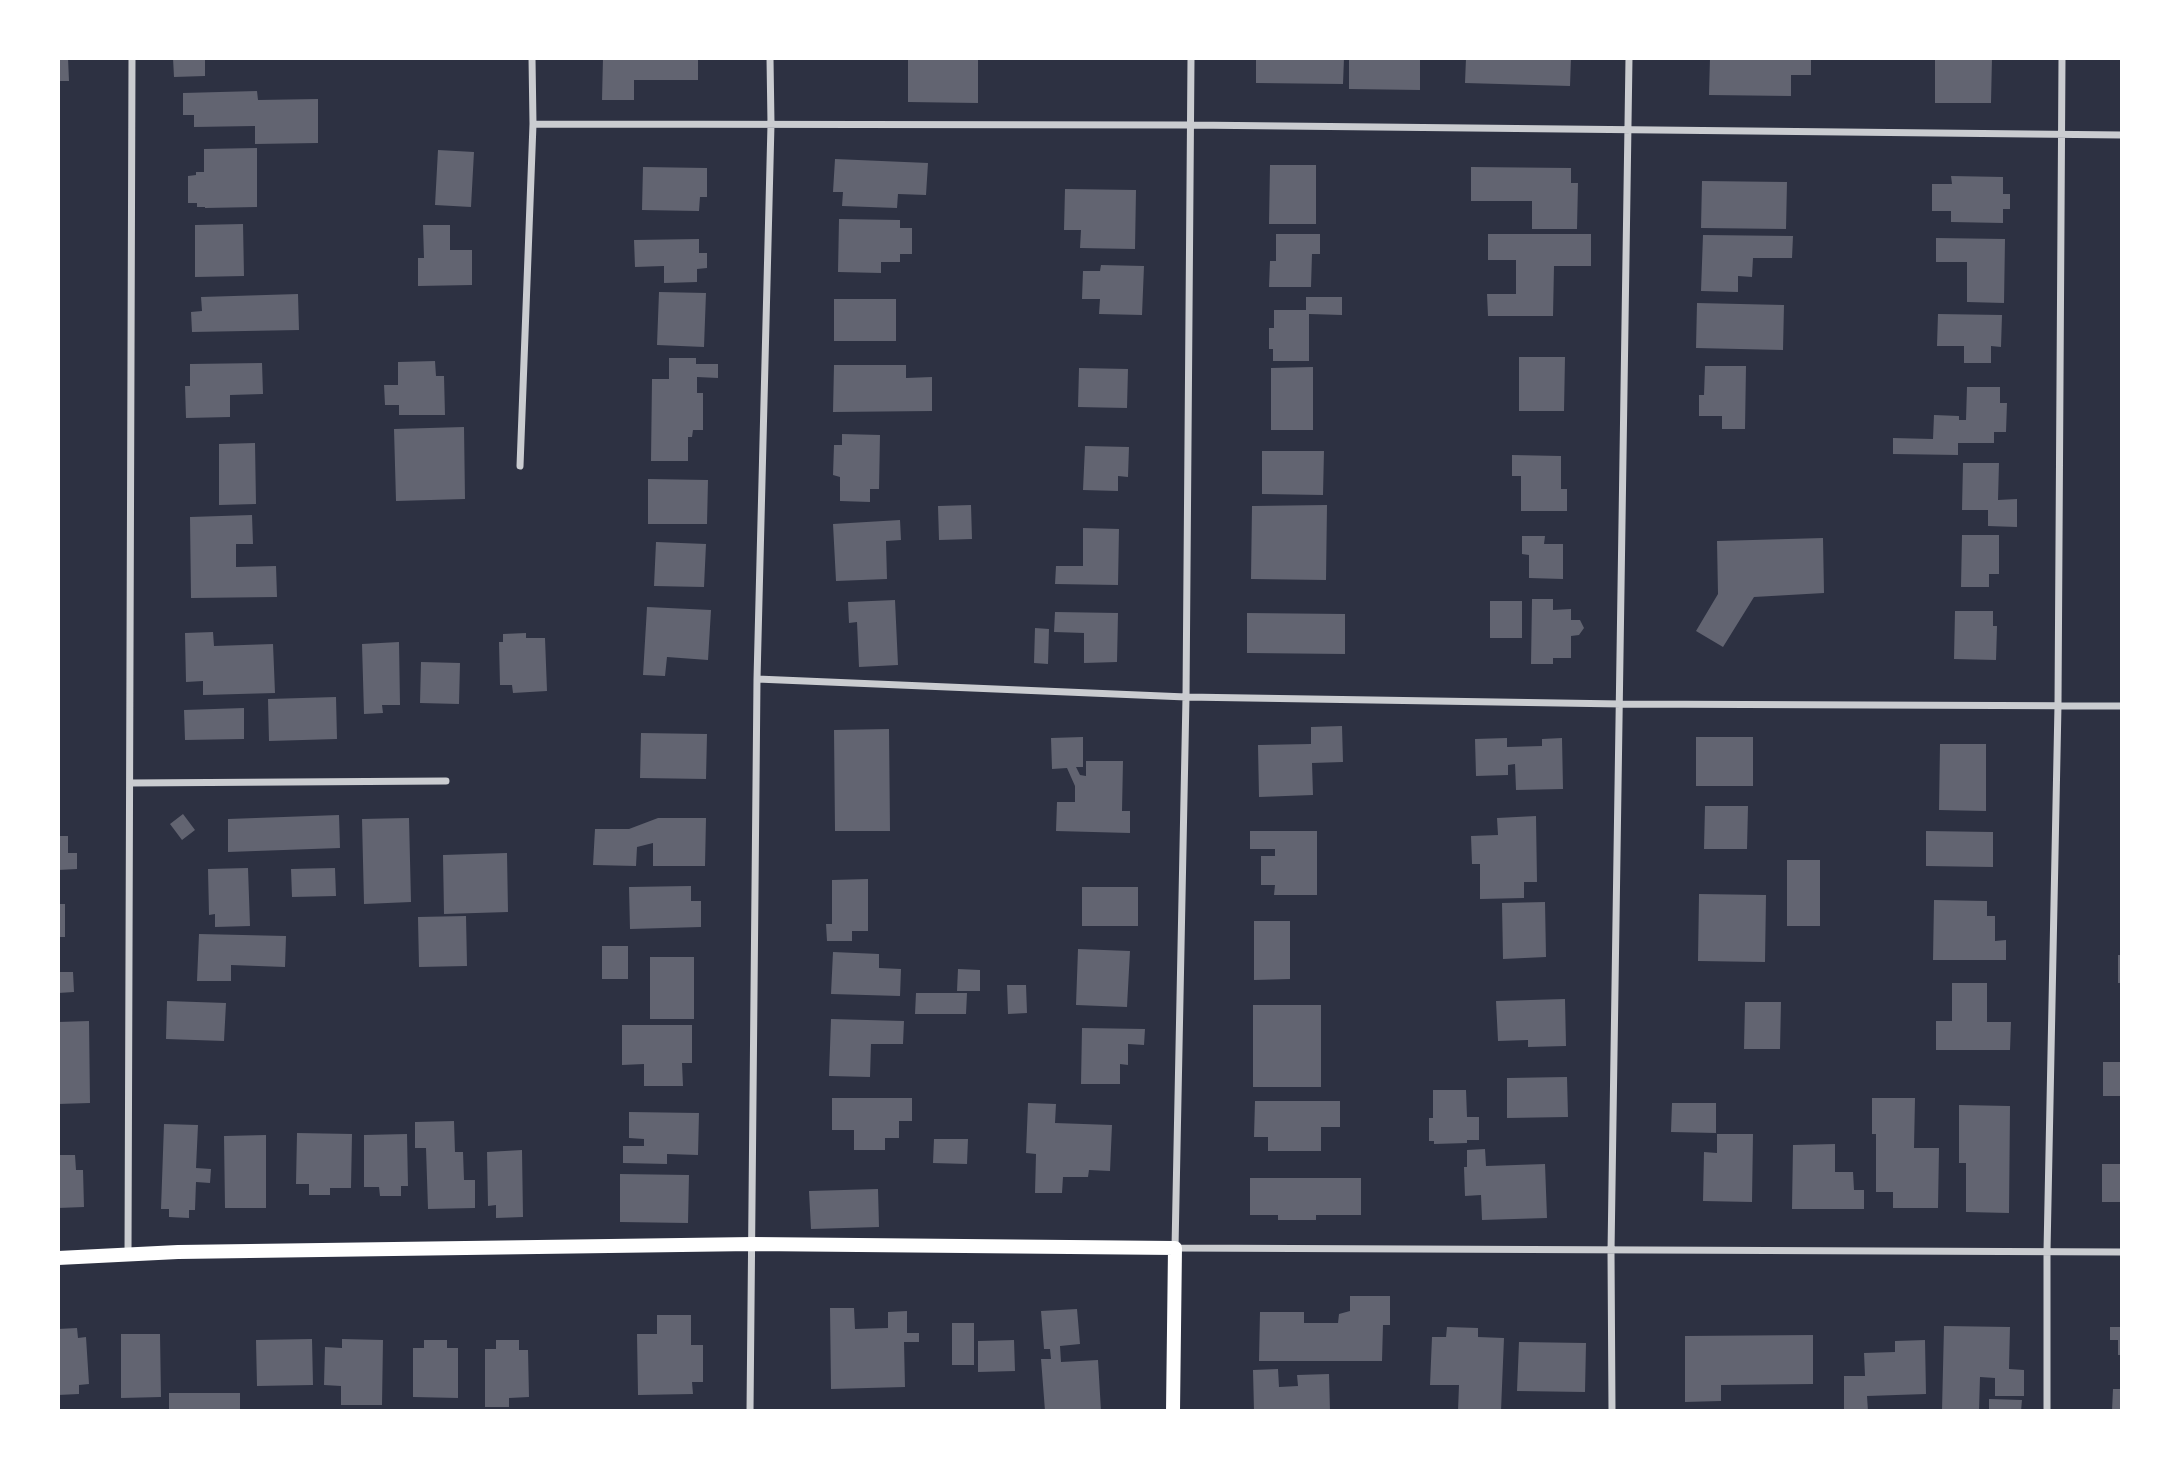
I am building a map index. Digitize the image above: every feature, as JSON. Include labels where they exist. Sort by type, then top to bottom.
[{"type":"main road","points":[[58,1258],[128,1254],[753,1244],[1175,1248],[1173,1411]]},
{"type":"street","points":[[128,1254],[132,58]]},
{"type":"street","points":[[520,466],[533,124],[532,58]]},
{"type":"street","points":[[750,1411],[757,679],[771,124],[770,58]]},
{"type":"street","points":[[1191,58],[1186,697],[1175,1248],[2122,1252]]},
{"type":"street","points":[[1612,1411],[1611,1251],[1629,58]]},
{"type":"street","points":[[2047,1411],[2047,1251],[2058,705],[2062,58]]},
{"type":"street","points":[[533,124],[1190,125],[2122,135]]},
{"type":"street","points":[[757,679],[1186,697],[1620,704],[2122,706]]},
{"type":"street","points":[[130,783],[446,781]]},
{"type":"building","points":[[58,58],[68,58],[69,81],[58,81]]},
{"type":"building","points":[[173,58],[205,58],[205,76],[174,77]]},
{"type":"building","points":[[603,58],[698,58],[698,80],[634,80],[634,100],[602,100]]},
{"type":"building","points":[[908,58],[978,58],[978,103],[908,102]]},
{"type":"building","points":[[1256,58],[1344,58],[1343,84],[1256,83]]},
{"type":"building","points":[[1349,58],[1420,58],[1420,90],[1349,89]]},
{"type":"building","points":[[1466,58],[1571,58],[1570,86],[1465,83]]},
{"type":"building","points":[[1710,58],[1811,58],[1811,75],[1791,75],[1791,96],[1709,95]]},
{"type":"building","points":[[1935,58],[1992,58],[1991,103],[1935,103]]},
{"type":"building","points":[[257,91],[258,100],[318,99],[318,143],[255,144],[255,126],[194,127],[194,115],[183,115],[183,93]]},
{"type":"building","points":[[257,148],[257,207],[205,208],[197,207],[197,203],[188,203],[188,176],[204,172],[204,149]]},
{"type":"building","points":[[438,150],[474,152],[471,207],[435,205]]},
{"type":"building","points":[[835,159],[928,163],[926,195],[898,194],[897,208],[842,206],[843,192],[833,192]]},
{"type":"building","points":[[1270,165],[1316,165],[1316,224],[1269,224]]},
{"type":"building","points":[[643,167],[707,168],[707,197],[700,197],[699,211],[642,210]]},
{"type":"building","points":[[1471,167],[1571,168],[1571,183],[1578,183],[1577,229],[1532,229],[1532,201],[1471,201]]},
{"type":"building","points":[[1951,176],[2003,177],[2003,194],[2010,194],[2010,209],[2003,209],[2003,223],[1951,222],[1951,211],[1932,211],[1932,184],[1952,184]]},
{"type":"building","points":[[1702,181],[1787,182],[1786,229],[1701,228]]},
{"type":"building","points":[[1065,189],[1136,190],[1135,249],[1080,248],[1081,230],[1064,230]]},
{"type":"building","points":[[839,219],[900,220],[900,228],[912,228],[912,254],[900,254],[900,262],[881,262],[881,273],[838,272]]},
{"type":"building","points":[[243,224],[244,276],[195,277],[195,225]]},
{"type":"building","points":[[423,225],[450,225],[450,250],[472,250],[472,285],[418,286],[418,258],[424,258]]},
{"type":"building","points":[[1276,234],[1320,234],[1320,254],[1312,254],[1311,287],[1269,287],[1270,261],[1276,261]]},
{"type":"building","points":[[1488,234],[1591,234],[1591,266],[1554,266],[1553,316],[1488,316],[1487,294],[1516,294],[1516,260],[1488,260]]},
{"type":"building","points":[[1703,235],[1793,236],[1792,258],[1753,258],[1752,277],[1738,276],[1738,292],[1701,291]]},
{"type":"building","points":[[1936,238],[2005,239],[2004,303],[1967,302],[1967,262],[1936,262]]},
{"type":"building","points":[[699,239],[699,253],[707,253],[707,268],[697,269],[697,282],[664,283],[664,266],[635,267],[634,240]]},
{"type":"building","points":[[1101,265],[1144,266],[1142,315],[1099,314],[1100,299],[1082,299],[1083,271],[1100,271]]},
{"type":"building","points":[[659,292],[706,293],[704,347],[657,345]]},
{"type":"building","points":[[298,294],[299,330],[192,332],[191,312],[202,311],[201,297]]},
{"type":"building","points":[[1306,297],[1342,297],[1342,315],[1309,314],[1309,361],[1273,361],[1273,349],[1269,349],[1269,328],[1274,328],[1274,310],[1306,310]]},
{"type":"building","points":[[834,299],[896,299],[896,341],[834,341]]},
{"type":"building","points":[[1697,303],[1784,305],[1783,350],[1696,348]]},
{"type":"building","points":[[1938,314],[2002,315],[2001,347],[1991,346],[1991,363],[1964,363],[1964,346],[1937,346]]},
{"type":"building","points":[[1519,357],[1565,357],[1564,411],[1519,411]]},
{"type":"building","points":[[669,358],[696,358],[696,364],[718,364],[718,378],[697,377],[697,393],[703,393],[703,430],[693,430],[692,437],[688,437],[688,461],[651,461],[652,379],[669,379]]},
{"type":"building","points":[[435,361],[436,376],[444,376],[445,415],[399,415],[399,405],[385,405],[384,385],[398,385],[398,362]]},
{"type":"building","points":[[262,363],[263,394],[230,395],[230,417],[186,418],[185,386],[190,386],[190,364]]},
{"type":"building","points":[[834,365],[906,365],[906,378],[932,377],[932,411],[833,412]]},
{"type":"building","points":[[1705,366],[1746,366],[1745,429],[1722,429],[1722,416],[1699,416],[1699,395],[1704,395]]},
{"type":"building","points":[[1313,367],[1313,430],[1271,430],[1271,368]]},
{"type":"building","points":[[1079,368],[1128,369],[1127,408],[1078,407]]},
{"type":"building","points":[[1967,387],[2000,387],[2000,403],[2007,403],[2006,432],[1994,432],[1994,443],[1958,443],[1958,455],[1893,454],[1893,438],[1933,439],[1934,415],[1959,416],[1959,420],[1966,420]]},
{"type":"building","points":[[464,427],[465,499],[396,501],[394,429]]},
{"type":"building","points":[[842,434],[880,435],[879,489],[870,489],[870,502],[840,501],[840,477],[833,475],[834,445],[842,445]]},
{"type":"building","points":[[255,443],[256,504],[219,505],[219,444]]},
{"type":"building","points":[[1085,446],[1129,447],[1128,477],[1118,476],[1118,491],[1083,490]]},
{"type":"building","points":[[1262,451],[1324,451],[1323,495],[1262,494]]},
{"type":"building","points":[[1512,455],[1561,456],[1561,489],[1567,489],[1567,511],[1521,511],[1521,476],[1512,476]]},
{"type":"building","points":[[1963,463],[1999,463],[1998,500],[2017,499],[2017,527],[1988,526],[1988,510],[1962,510]]},
{"type":"building","points":[[648,479],[708,480],[707,524],[648,524]]},
{"type":"building","points":[[971,505],[972,539],[939,540],[938,506]]},
{"type":"building","points":[[1327,505],[1326,580],[1251,579],[1252,506]]},
{"type":"building","points":[[252,515],[253,544],[236,544],[236,567],[276,566],[277,597],[191,598],[190,517]]},
{"type":"building","points":[[900,520],[901,540],[886,541],[887,579],[836,581],[833,524]]},
{"type":"building","points":[[1083,528],[1119,529],[1118,585],[1055,584],[1056,566],[1083,566]]},
{"type":"building","points":[[1962,535],[1999,535],[1999,574],[1989,574],[1989,587],[1961,587]]},
{"type":"building","points":[[1522,536],[1545,536],[1544,544],[1563,544],[1563,579],[1529,578],[1529,555],[1522,554]]},
{"type":"building","points":[[1823,538],[1824,593],[1754,597],[1723,647],[1696,631],[1718,594],[1717,541]]},
{"type":"building","points":[[656,542],[706,544],[704,587],[654,586]]},
{"type":"building","points":[[1532,599],[1553,599],[1553,610],[1571,609],[1571,620],[1580,620],[1584,628],[1579,635],[1571,636],[1571,658],[1553,658],[1553,664],[1531,664]]},
{"type":"building","points":[[895,600],[898,665],[859,667],[857,622],[849,623],[848,602]]},
{"type":"building","points":[[1490,601],[1522,601],[1522,638],[1490,638]]},
{"type":"building","points":[[647,607],[711,610],[708,660],[667,657],[665,676],[643,675]]},
{"type":"building","points":[[1955,611],[1993,611],[1993,626],[1997,626],[1996,660],[1954,659]]},
{"type":"building","points":[[1055,612],[1118,613],[1117,662],[1084,663],[1084,633],[1054,632]]},
{"type":"building","points":[[1247,613],[1345,614],[1345,654],[1247,653]]},
{"type":"building","points":[[2122,615],[2122,634],[2120,634]]},
{"type":"building","points":[[1035,628],[1049,629],[1048,664],[1034,663]]},
{"type":"building","points":[[213,632],[214,646],[273,644],[275,693],[203,695],[203,681],[186,682],[185,633]]},
{"type":"building","points":[[526,633],[526,638],[545,638],[547,691],[513,693],[512,685],[500,685],[499,642],[503,642],[503,634]]},
{"type":"building","points":[[399,642],[400,705],[382,705],[383,713],[364,714],[362,644]]},
{"type":"building","points":[[421,662],[460,663],[459,704],[420,703]]},
{"type":"building","points":[[336,697],[337,739],[269,741],[268,699]]},
{"type":"building","points":[[244,708],[244,739],[185,740],[184,710]]},
{"type":"building","points":[[1342,726],[1343,762],[1312,763],[1313,795],[1259,797],[1258,745],[1311,744],[1311,727]]},
{"type":"building","points":[[889,729],[890,831],[835,831],[834,730]]},
{"type":"building","points":[[641,733],[707,734],[706,779],[640,778]]},
{"type":"building","points":[[1083,737],[1083,767],[1076,767],[1080,775],[1086,776],[1086,761],[1123,761],[1122,811],[1130,811],[1130,833],[1056,831],[1057,802],[1075,802],[1075,786],[1067,768],[1052,769],[1051,738]]},
{"type":"building","points":[[1696,737],[1753,737],[1753,786],[1696,786]]},
{"type":"building","points":[[1507,738],[1507,747],[1542,746],[1542,739],[1562,738],[1563,789],[1516,790],[1515,764],[1508,765],[1508,775],[1476,776],[1475,739]]},
{"type":"building","points":[[1940,744],[1986,744],[1986,811],[1939,810]]},
{"type":"building","points":[[1705,806],[1748,806],[1747,849],[1704,849]]},
{"type":"building","points":[[183,814],[195,830],[182,840],[170,824]]},
{"type":"building","points":[[339,815],[340,848],[228,852],[228,819]]},
{"type":"building","points":[[1536,816],[1537,882],[1524,882],[1524,898],[1480,899],[1480,864],[1472,864],[1471,836],[1498,835],[1497,818]]},
{"type":"building","points":[[409,818],[411,902],[364,904],[362,819]]},
{"type":"building","points":[[658,818],[706,818],[705,866],[653,866],[653,843],[637,847],[636,866],[593,865],[595,829],[629,829]]},
{"type":"building","points":[[1250,831],[1317,831],[1317,895],[1274,895],[1275,885],[1261,885],[1261,856],[1275,856],[1275,849],[1250,849]]},
{"type":"building","points":[[1926,831],[1993,832],[1993,867],[1926,866]]},
{"type":"building","points":[[58,836],[68,836],[68,853],[77,853],[77,869],[58,870]]},
{"type":"building","points":[[507,853],[508,912],[444,914],[443,855]]},
{"type":"building","points":[[1787,860],[1820,860],[1820,926],[1787,926]]},
{"type":"building","points":[[248,868],[250,926],[215,927],[215,914],[209,915],[208,869]]},
{"type":"building","points":[[335,868],[336,896],[292,897],[291,869]]},
{"type":"building","points":[[868,879],[868,931],[852,931],[852,941],[827,941],[826,924],[832,924],[832,880]]},
{"type":"building","points":[[691,886],[691,901],[701,901],[701,927],[630,929],[629,887]]},
{"type":"building","points":[[1082,887],[1138,887],[1138,926],[1082,926]]},
{"type":"building","points":[[1699,894],[1766,895],[1765,962],[1698,961]]},
{"type":"building","points":[[1934,900],[1987,901],[1987,916],[1995,916],[1995,941],[2006,940],[2006,960],[1933,960]]},
{"type":"building","points":[[1545,902],[1546,957],[1503,959],[1502,903]]},
{"type":"building","points":[[58,904],[65,904],[65,937],[58,937]]},
{"type":"building","points":[[466,916],[467,966],[419,967],[418,917]]},
{"type":"building","points":[[1254,921],[1290,921],[1290,979],[1254,980]]},
{"type":"building","points":[[199,934],[286,936],[285,967],[231,965],[231,981],[197,981]]},
{"type":"building","points":[[602,946],[628,946],[628,979],[602,979]]},
{"type":"building","points":[[1078,949],[1130,951],[1127,1007],[1076,1005]]},
{"type":"building","points":[[833,952],[879,954],[879,968],[901,969],[900,996],[831,994]]},
{"type":"building","points":[[2118,955],[2122,955],[2122,983],[2118,983]]},
{"type":"building","points":[[650,957],[694,957],[694,1019],[650,1019]]},
{"type":"building","points":[[958,969],[980,970],[980,991],[957,991]]},
{"type":"building","points":[[58,972],[73,972],[74,992],[58,993]]},
{"type":"building","points":[[1952,983],[1987,983],[1987,1022],[2011,1022],[2010,1050],[1936,1050],[1936,1021],[1952,1021]]},
{"type":"building","points":[[1007,985],[1026,985],[1027,1013],[1008,1014]]},
{"type":"building","points":[[916,993],[967,993],[966,1014],[915,1014]]},
{"type":"building","points":[[1565,999],[1566,1046],[1528,1047],[1528,1040],[1498,1041],[1496,1001]]},
{"type":"building","points":[[167,1001],[226,1003],[224,1041],[166,1039]]},
{"type":"building","points":[[1745,1002],[1781,1002],[1780,1049],[1744,1049]]},
{"type":"building","points":[[1253,1005],[1321,1005],[1321,1087],[1253,1087]]},
{"type":"building","points":[[831,1019],[904,1021],[903,1044],[871,1044],[870,1077],[829,1076]]},
{"type":"building","points":[[89,1021],[90,1103],[58,1104],[58,1022]]},
{"type":"building","points":[[622,1025],[692,1025],[692,1063],[682,1063],[683,1086],[644,1086],[644,1064],[622,1065]]},
{"type":"building","points":[[1082,1028],[1145,1029],[1144,1045],[1128,1044],[1128,1065],[1120,1064],[1120,1084],[1081,1084]]},
{"type":"building","points":[[2103,1062],[2122,1062],[2122,1096],[2103,1096]]},
{"type":"building","points":[[1567,1077],[1568,1117],[1507,1118],[1507,1078]]},
{"type":"building","points":[[1433,1090],[1466,1090],[1467,1117],[1479,1117],[1479,1140],[1434,1144],[1434,1141],[1429,1141],[1429,1118],[1433,1118]]},
{"type":"building","points":[[832,1098],[912,1098],[912,1121],[899,1121],[899,1138],[885,1138],[885,1150],[854,1150],[854,1130],[832,1130]]},
{"type":"building","points":[[1872,1098],[1915,1098],[1914,1148],[1939,1148],[1938,1208],[1893,1208],[1893,1192],[1876,1192],[1876,1134],[1872,1134]]},
{"type":"building","points":[[1255,1101],[1340,1101],[1340,1127],[1321,1127],[1321,1151],[1268,1151],[1268,1137],[1254,1137]]},
{"type":"building","points":[[1028,1103],[1056,1104],[1055,1123],[1112,1125],[1110,1171],[1089,1170],[1088,1177],[1063,1177],[1062,1193],[1035,1193],[1036,1154],[1026,1153]]},
{"type":"building","points":[[1672,1103],[1716,1103],[1716,1133],[1671,1132]]},
{"type":"building","points":[[1959,1105],[2010,1106],[2009,1213],[1966,1212],[1966,1163],[1959,1163]]},
{"type":"building","points":[[629,1112],[699,1113],[698,1155],[667,1154],[667,1164],[623,1163],[623,1146],[644,1146],[644,1139],[629,1138]]},
{"type":"building","points":[[454,1121],[455,1152],[463,1152],[464,1180],[475,1180],[475,1208],[428,1209],[426,1148],[415,1148],[415,1122]]},
{"type":"building","points":[[164,1124],[198,1125],[196,1168],[211,1169],[210,1183],[196,1182],[195,1210],[189,1210],[189,1218],[169,1217],[169,1209],[161,1209]]},
{"type":"building","points":[[297,1133],[352,1134],[351,1188],[330,1188],[330,1195],[309,1195],[309,1184],[296,1184]]},
{"type":"building","points":[[407,1134],[408,1186],[401,1186],[401,1196],[380,1196],[379,1187],[364,1187],[364,1135]]},
{"type":"building","points":[[1717,1134],[1753,1134],[1752,1202],[1703,1201],[1704,1152],[1717,1153]]},
{"type":"building","points":[[266,1135],[266,1208],[225,1208],[224,1136]]},
{"type":"building","points":[[934,1139],[968,1139],[967,1164],[933,1163]]},
{"type":"building","points":[[1835,1144],[1835,1172],[1853,1172],[1854,1190],[1864,1190],[1864,1209],[1792,1209],[1793,1145]]},
{"type":"building","points":[[1485,1149],[1486,1166],[1545,1164],[1547,1218],[1482,1220],[1481,1195],[1465,1196],[1464,1167],[1467,1167],[1467,1150]]},
{"type":"building","points":[[522,1150],[523,1217],[496,1218],[496,1205],[488,1206],[487,1152]]},
{"type":"building","points":[[58,1155],[75,1155],[76,1170],[83,1170],[84,1207],[58,1208]]},
{"type":"building","points":[[2102,1164],[2122,1164],[2122,1202],[2102,1202]]},
{"type":"building","points":[[620,1174],[689,1175],[688,1223],[620,1222]]},
{"type":"building","points":[[1250,1178],[1361,1178],[1361,1215],[1316,1215],[1316,1220],[1278,1220],[1278,1215],[1250,1215]]},
{"type":"building","points":[[878,1189],[879,1227],[811,1229],[809,1191]]},
{"type":"building","points":[[1350,1296],[1390,1296],[1390,1325],[1383,1325],[1382,1361],[1259,1361],[1260,1312],[1304,1312],[1304,1323],[1338,1323],[1339,1314],[1350,1311]]},
{"type":"building","points":[[830,1308],[854,1308],[855,1329],[888,1328],[888,1312],[907,1311],[907,1333],[919,1333],[919,1342],[904,1342],[905,1387],[831,1389]]},
{"type":"building","points":[[1077,1309],[1080,1344],[1060,1346],[1061,1362],[1098,1360],[1101,1411],[1045,1411],[1041,1359],[1051,1359],[1050,1349],[1044,1349],[1041,1311]]},
{"type":"building","points":[[657,1315],[691,1315],[691,1345],[703,1345],[703,1382],[692,1382],[693,1394],[638,1395],[637,1334],[657,1334]]},
{"type":"building","points":[[952,1323],[974,1323],[974,1365],[952,1365]]},
{"type":"building","points":[[1944,1326],[2010,1327],[2009,1369],[2024,1370],[2024,1396],[1995,1396],[1995,1378],[1980,1377],[1979,1411],[1942,1411]]},
{"type":"building","points":[[1447,1327],[1478,1328],[1478,1337],[1504,1338],[1501,1411],[1458,1411],[1459,1385],[1430,1385],[1432,1337],[1446,1337]]},
{"type":"building","points":[[2110,1327],[2122,1327],[2122,1355],[2118,1355],[2118,1340],[2110,1340]]},
{"type":"building","points":[[77,1328],[78,1338],[86,1337],[89,1384],[79,1385],[79,1394],[58,1395],[58,1329]]},
{"type":"building","points":[[121,1334],[160,1334],[161,1397],[121,1398]]},
{"type":"building","points":[[1813,1335],[1813,1384],[1721,1385],[1721,1401],[1685,1402],[1685,1336]]},
{"type":"building","points":[[312,1339],[313,1385],[257,1386],[256,1340]]},
{"type":"building","points":[[342,1339],[383,1340],[382,1405],[341,1405],[341,1386],[324,1385],[325,1347],[342,1348]]},
{"type":"building","points":[[424,1340],[447,1340],[447,1348],[458,1348],[458,1398],[413,1397],[413,1348],[424,1348]]},
{"type":"building","points":[[496,1340],[519,1340],[519,1350],[528,1350],[529,1397],[509,1398],[509,1407],[485,1407],[485,1349],[496,1349]]},
{"type":"building","points":[[1014,1340],[1015,1371],[978,1372],[978,1341]]},
{"type":"building","points":[[1925,1340],[1926,1394],[1867,1396],[1868,1411],[1844,1411],[1844,1376],[1865,1376],[1864,1353],[1895,1352],[1895,1341]]},
{"type":"building","points":[[1519,1342],[1586,1343],[1585,1392],[1517,1391]]},
{"type":"building","points":[[1278,1369],[1279,1387],[1298,1386],[1297,1375],[1329,1374],[1330,1411],[1254,1411],[1253,1370]]},
{"type":"building","points":[[2113,1389],[2122,1389],[2122,1411],[2112,1411]]},
{"type":"building","points":[[169,1393],[240,1393],[240,1411],[169,1411]]},
{"type":"building","points":[[1989,1399],[2022,1400],[2021,1411],[1989,1411]]}]
